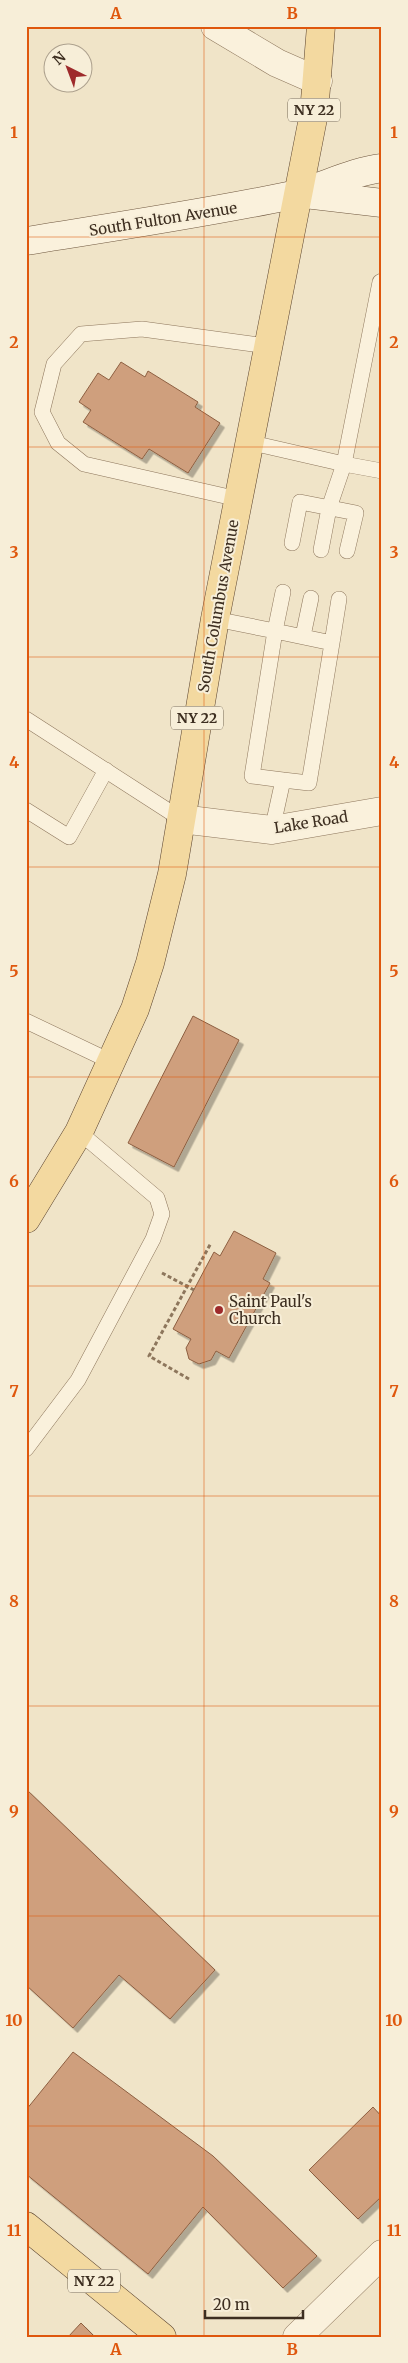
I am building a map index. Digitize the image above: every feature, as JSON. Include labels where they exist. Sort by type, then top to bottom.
[{"type":"main road","points":[[215,26],[277,63],[318,81]]},
{"type":"main road","name":"South Columbus Avenue","points":[[26,1219],[78,1132],[135,1009],[150,962],[172,874],[215,619],[248,442],[314,113],[321,26]]},
{"type":"main road","name":"South Fulton Avenue","points":[[26,241],[208,213],[299,194],[367,170],[382,168]]},
{"type":"main road","name":"South Fulton Avenue","points":[[299,194],[382,203]]},
{"type":"main road","name":"Lake Road","points":[[181,819],[272,830],[382,811]]},
{"type":"main road","name":"NY 22","points":[[26,2226],[162,2337]]},
{"type":"main road","points":[[297,2337],[382,2254]]},
{"type":"lane","points":[[321,550],[329,508],[344,464],[380,282],[382,281]]},
{"type":"lane","points":[[238,499],[84,464],[58,443],[42,412],[54,364],[81,334],[142,329],[267,346]]},
{"type":"lane","points":[[248,442],[382,471]]},
{"type":"lane","points":[[292,543],[300,502],[356,514],[347,551]]},
{"type":"lane","points":[[283,592],[252,776],[309,783],[339,599]]},
{"type":"lane","points":[[303,636],[311,598]]},
{"type":"lane","points":[[215,619],[303,636],[332,644]]},
{"type":"lane","points":[[26,719],[181,819]]},
{"type":"lane","points":[[26,810],[69,837],[106,770]]},
{"type":"lane","points":[[272,830],[283,780]]},
{"type":"lane","points":[[26,1021],[112,1062]]},
{"type":"lane","points":[[26,1449],[78,1380],[153,1239],[162,1214],[157,1198],[78,1132]]},
{"type":"path","points":[[189,1379],[149,1356],[210,1243]]},
{"type":"path","points":[[140,1262],[194,1290]]},
{"type":"building","points":[[121,362],[145,377],[148,371],[198,402],[195,407],[220,423],[188,473],[149,449],[142,459],[83,422],[91,410],[79,402],[98,373],[109,380]]},
{"type":"building","points":[[193,1016],[239,1040],[174,1167],[128,1143]]},
{"type":"building","name":"Saint Paul's Church","points":[[234,1231],[276,1253],[263,1279],[270,1283],[229,1358],[216,1351],[211,1360],[199,1364],[189,1359],[186,1348],[191,1339],[173,1329],[214,1252],[220,1256]]},
{"type":"building","points":[[26,1789],[215,1970],[170,2019],[119,1975],[73,2028],[26,1985]]},
{"type":"building","points":[[73,2052],[213,2156],[317,2256],[283,2288],[203,2207],[148,2274],[26,2174],[26,2110]]},
{"type":"building","points":[[373,2107],[382,2117],[382,2196],[358,2219],[309,2170]]},
{"type":"building","points":[[81,2323],[95,2337],[68,2337]]},
{"type":"place","name":"Saint Paul's Church","points":[[219,1310]]}]
